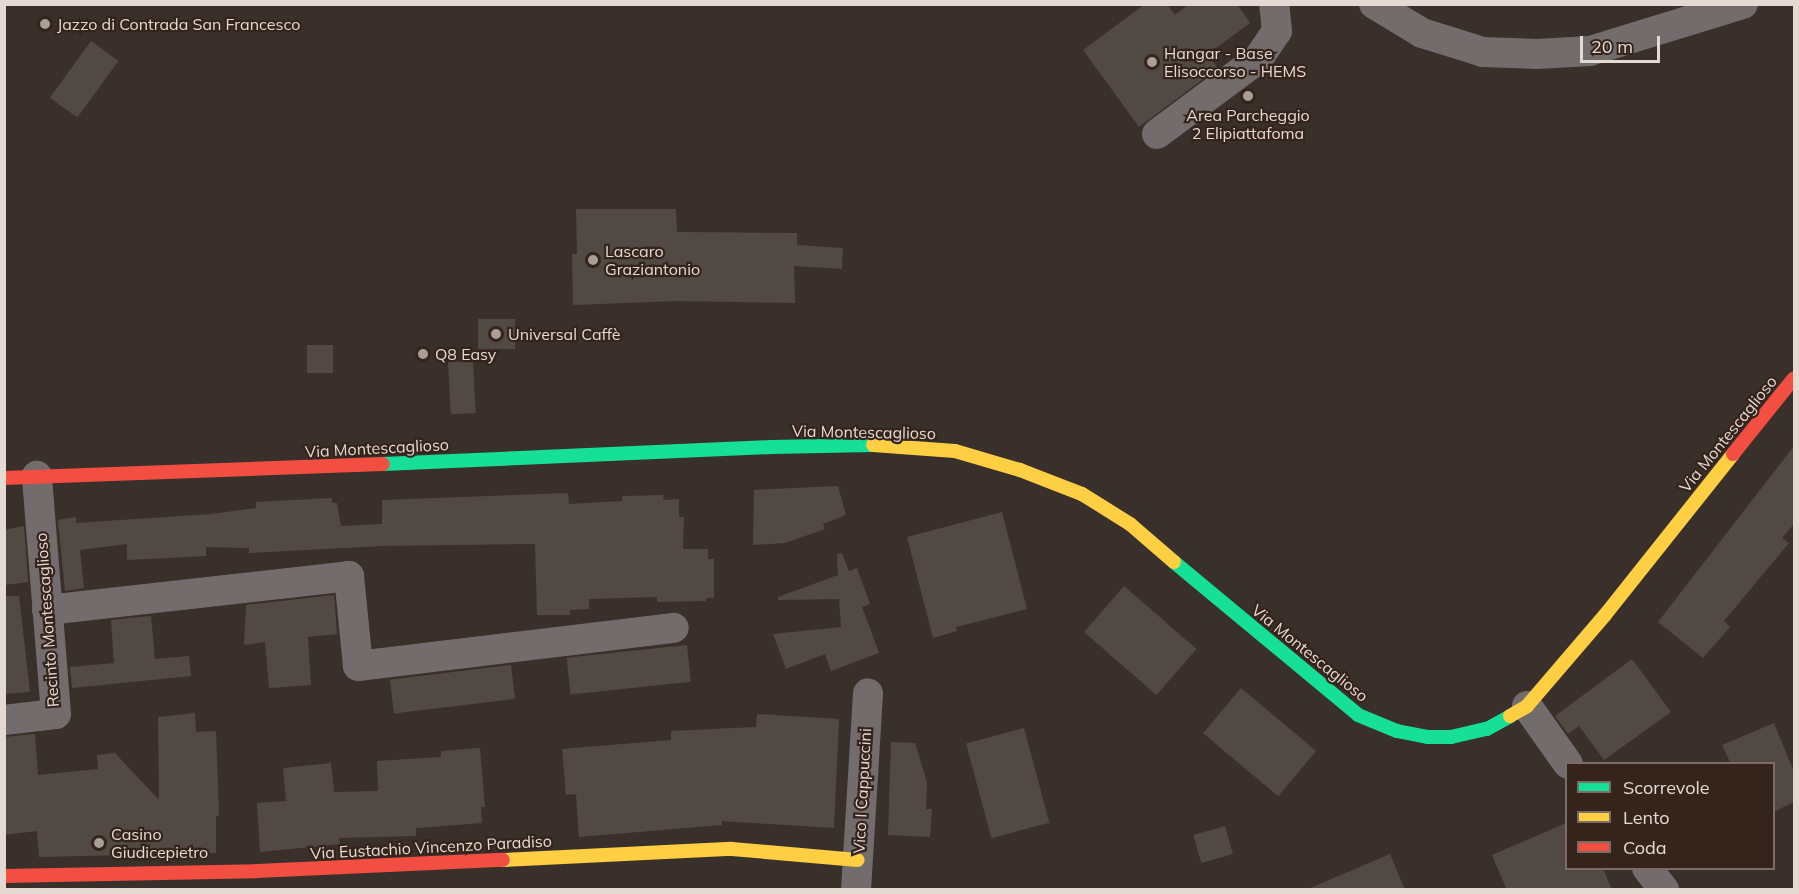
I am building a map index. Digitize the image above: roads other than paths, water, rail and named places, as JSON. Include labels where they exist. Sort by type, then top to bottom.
[{"type":"main road","name":"Via Montescaglioso","points":[[4,477],[257,470],[772,447],[884,445],[955,451],[1020,470],[1082,494],[1130,524],[1320,686],[1358,715],[1397,731],[1428,738],[1451,737],[1487,729],[1527,706],[1605,615],[1794,378]]},
{"type":"main road","name":"Via Eustachio Vincenzo Paradiso","points":[[4,876],[128,883],[258,880],[732,849],[858,860]]},
{"type":"street","points":[[1157,134],[1258,59],[1277,31],[1274,4]]},
{"type":"street","points":[[1374,4],[1422,33],[1483,52],[1537,54],[1590,51],[1743,4]]},
{"type":"street","name":"Recinto Montescaglioso","points":[[4,720],[56,714],[37,476]]},
{"type":"street","points":[[47,610],[349,576],[358,666],[674,628]]},
{"type":"street","name":"Vico I Cappuccini","points":[[856,890],[868,693]]},
{"type":"street","points":[[1527,706],[1567,762]]},
{"type":"street","points":[[1649,870],[1664,890]]},
{"type":"place","name":"Jazzo di Contrada San Francesco","points":[[45,24]]},
{"type":"place","name":"Hangar - Base Elisoccorso - HEMS","points":[[1152,62]]},
{"type":"place","name":"Area Parcheggio 2 Elipiattafoma","points":[[1248,96]]},
{"type":"place","name":"Lascaro Graziantonio","points":[[593,260]]},
{"type":"place","name":"Universal Caffè","points":[[496,334]]},
{"type":"place","name":"Q8 Easy","points":[[423,354]]},
{"type":"place","name":"Casino Giudicepietro","points":[[99,843]]}]
